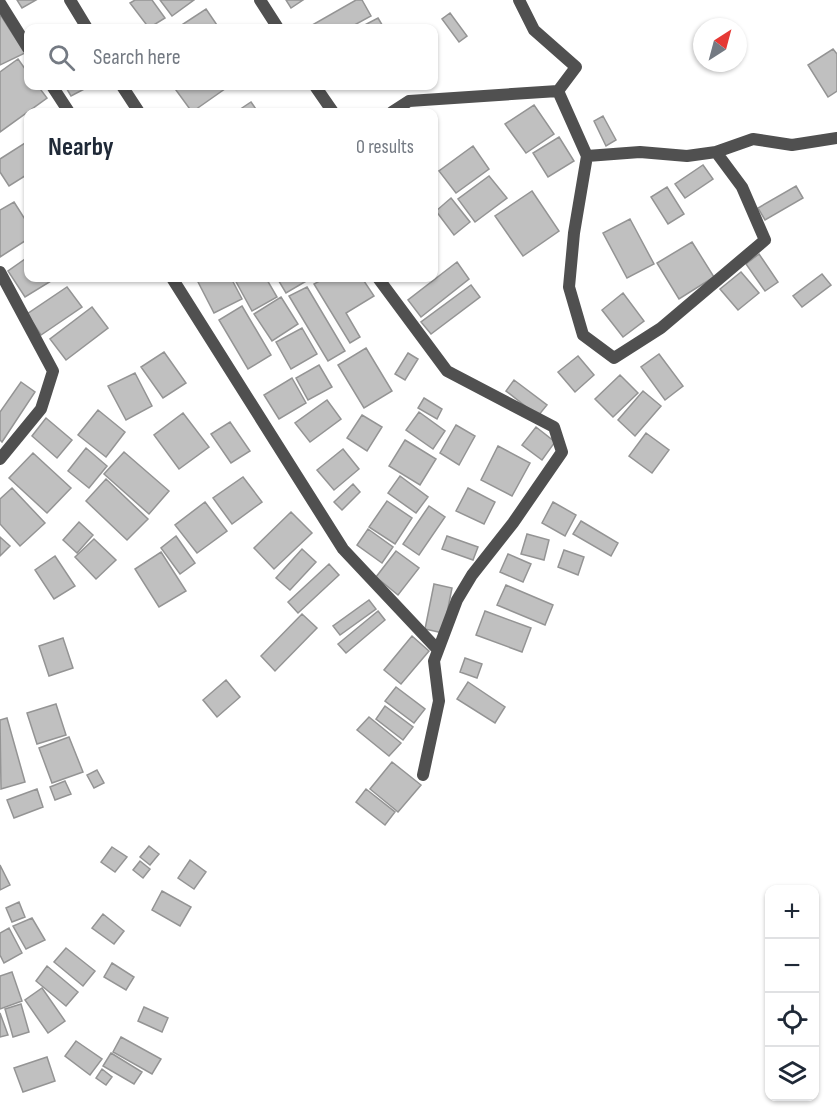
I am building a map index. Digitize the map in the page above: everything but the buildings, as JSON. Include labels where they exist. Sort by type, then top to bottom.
[{"type":"street","points":[[70,0],[85,24]]},
{"type":"street","points":[[260,0],[275,24]]},
{"type":"street","points":[[398,108],[409,101],[558,91],[576,67],[534,30],[519,0]]},
{"type":"street","points":[[0,3],[24,42]]},
{"type":"street","points":[[55,90],[66,108]]},
{"type":"street","points":[[125,90],[136,108]]},
{"type":"street","points":[[318,90],[330,108]]},
{"type":"street","points":[[558,91],[587,156],[574,233],[569,287],[583,335],[614,358],[661,328],[765,240],[742,187],[716,152]]},
{"type":"street","points":[[587,156],[640,152],[687,156],[716,152],[753,139],[792,145],[837,138]]},
{"type":"street","points":[[0,272],[53,371],[41,409],[0,459]]},
{"type":"street","points":[[175,282],[342,549],[438,650]]},
{"type":"street","points":[[381,282],[447,371],[554,427],[562,452],[519,515],[472,575],[457,600],[434,661],[439,701],[423,774]]}]
